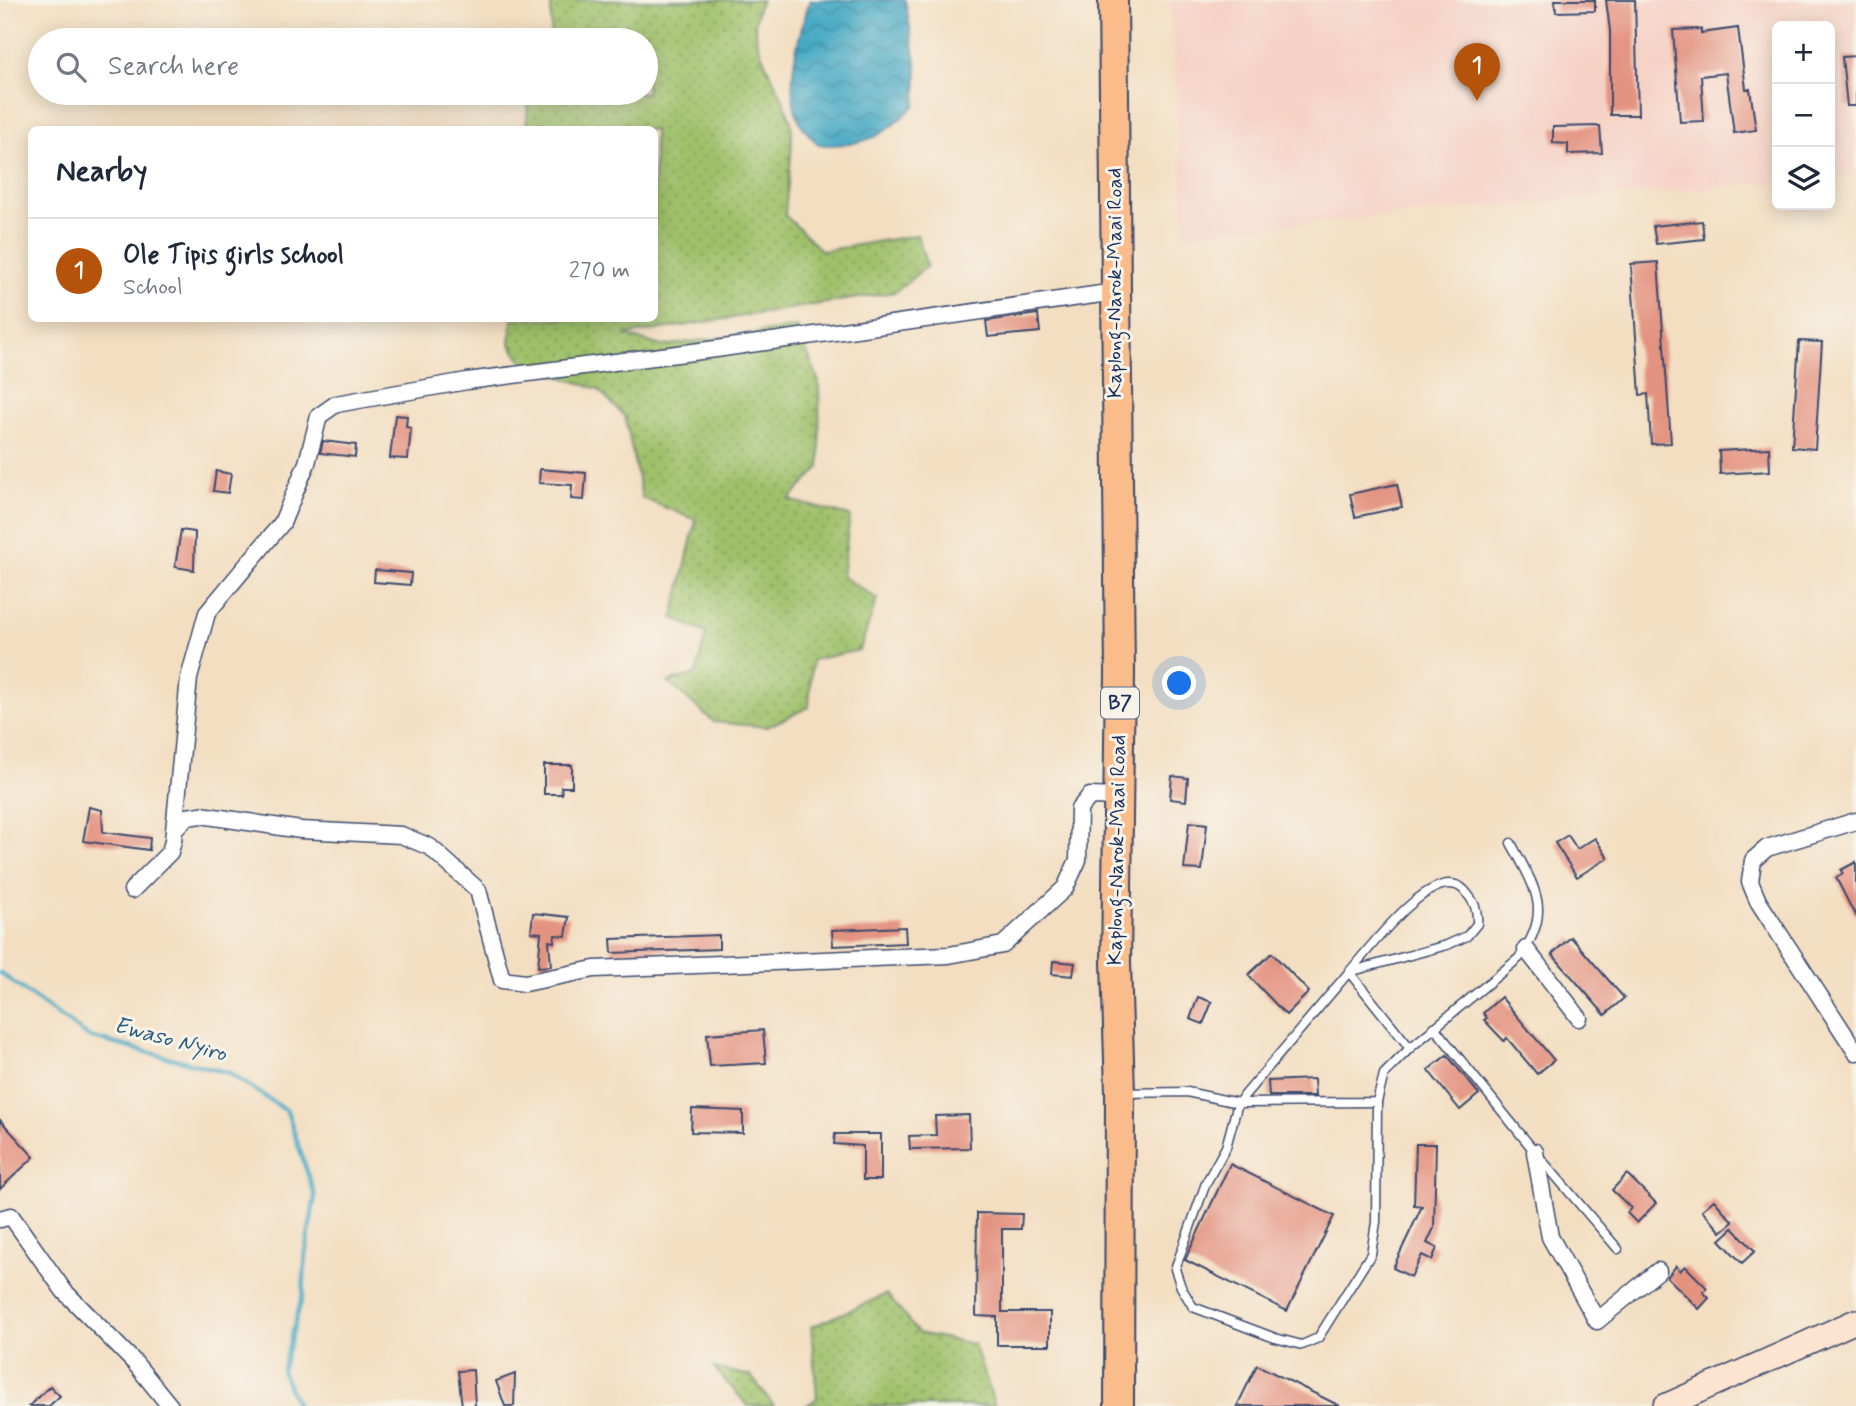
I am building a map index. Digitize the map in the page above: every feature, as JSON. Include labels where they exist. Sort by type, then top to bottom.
[{"type":"highway","name":"Kaplong-Narok-Maai Road","points":[[1113,0],[1120,672],[1116,962],[1120,1093],[1119,1406]]},
{"type":"main road","points":[[1665,1406],[1856,1321]]},
{"type":"street","points":[[132,890],[170,852],[175,829],[189,678],[207,613],[282,523],[307,463],[319,416],[336,404],[467,381],[716,349],[1115,292]]},
{"type":"street","points":[[175,829],[187,817],[201,815],[301,830],[401,835],[430,847],[478,890],[502,980],[525,983],[594,969],[949,956],[1003,945],[1065,888],[1078,860],[1079,809],[1090,796],[1117,797]]},
{"type":"street","points":[[1856,821],[1767,848],[1753,860],[1750,882],[1775,931],[1806,972],[1856,1052]]},
{"type":"street","points":[[1525,949],[1579,1018]]},
{"type":"street","points":[[1535,1152],[1550,1237],[1597,1321],[1658,1271]]},
{"type":"street","points":[[0,1219],[11,1216],[64,1291],[135,1363],[170,1406]]},
{"type":"lane","points":[[1349,972],[1447,945],[1467,936],[1478,924],[1478,912],[1472,899],[1459,886],[1444,883],[1426,891],[1349,972],[1238,1103],[1226,1147],[1206,1183],[1175,1269],[1181,1287],[1193,1307],[1275,1338],[1302,1345],[1318,1338],[1371,1254],[1376,1222],[1377,1102],[1384,1074],[1434,1027],[1519,958],[1539,921],[1539,899],[1511,843]]},
{"type":"lane","points":[[1349,972],[1410,1048]]},
{"type":"lane","points":[[1434,1027],[1618,1249]]},
{"type":"lane","points":[[1120,1093],[1187,1092],[1238,1103],[1377,1102]]},
{"type":"shaded area","points":[[1170,0],[1856,0],[1856,175],[1835,177],[1835,21],[1772,21],[1772,182],[1185,234]]},
{"type":"green space","points":[[551,0],[762,0],[756,15],[755,31],[765,62],[787,108],[792,132],[785,215],[822,251],[917,235],[927,266],[895,292],[625,335],[662,346],[797,327],[819,382],[820,467],[789,500],[850,516],[842,576],[877,599],[860,650],[812,660],[809,707],[767,727],[714,722],[668,682],[696,674],[706,633],[673,618],[696,520],[642,498],[625,417],[598,389],[525,365],[510,344],[512,322],[658,322],[658,126],[526,126],[528,105],[658,105],[658,28],[551,28]]},
{"type":"green space","points":[[887,1294],[918,1333],[974,1344],[995,1406],[806,1406],[817,1398],[811,1327]]},
{"type":"green space","points":[[714,1368],[751,1376],[774,1406],[748,1406]]},
{"type":"water","points":[[810,0],[905,0],[917,67],[916,104],[893,125],[872,138],[849,144],[818,145],[801,124],[793,95],[794,62]]},
{"type":"building","points":[[1555,0],[1595,0],[1595,11],[1556,12]]},
{"type":"building","points":[[1606,0],[1635,0],[1638,115],[1610,115],[1610,31]]},
{"type":"building","points":[[1738,28],[1746,89],[1750,89],[1756,130],[1734,133],[1726,73],[1701,76],[1704,121],[1680,122],[1673,30],[1701,29],[1701,33]]},
{"type":"building","points":[[1856,56],[1856,106],[1847,106],[1842,57]]},
{"type":"building","points":[[1600,126],[1602,153],[1568,154],[1568,144],[1553,143],[1553,127]]},
{"type":"building","points":[[1702,221],[1704,239],[1656,244],[1653,226]]},
{"type":"building","points":[[1658,262],[1671,443],[1651,444],[1648,394],[1640,395],[1631,264]]},
{"type":"building","points":[[1038,314],[1040,332],[988,337],[986,321]]},
{"type":"building","points":[[1799,341],[1822,342],[1815,449],[1792,447]]},
{"type":"building","points":[[395,415],[407,416],[406,427],[411,428],[408,459],[390,458]]},
{"type":"building","points":[[323,441],[356,445],[355,457],[320,453]]},
{"type":"building","points":[[1769,448],[1770,471],[1720,474],[1719,451]]},
{"type":"building","points":[[540,469],[586,473],[584,500],[571,499],[572,485],[539,483]]},
{"type":"building","points":[[216,471],[231,474],[228,493],[213,491]]},
{"type":"building","points":[[1397,484],[1402,507],[1355,517],[1350,494]]},
{"type":"building","points":[[181,530],[195,532],[194,570],[175,567]]},
{"type":"building","points":[[375,570],[411,573],[410,585],[374,582]]},
{"type":"building","points":[[544,765],[572,765],[572,787],[561,787],[562,794],[544,794]]},
{"type":"building","points":[[1172,776],[1188,778],[1186,801],[1170,799]]},
{"type":"building","points":[[89,807],[102,810],[103,832],[150,838],[149,850],[83,841]]},
{"type":"building","points":[[1189,822],[1207,824],[1202,870],[1184,869]]},
{"type":"building","points":[[1568,835],[1577,849],[1595,838],[1608,858],[1577,877],[1555,843]]},
{"type":"building","points":[[1856,862],[1856,917],[1836,878],[1843,874],[1841,870]]},
{"type":"building","points":[[533,913],[569,917],[566,936],[555,935],[554,942],[549,941],[551,966],[538,967],[541,933],[531,932]]},
{"type":"building","points":[[905,927],[906,943],[833,946],[832,930]]},
{"type":"building","points":[[719,935],[719,949],[612,953],[611,939]]},
{"type":"building","points":[[1571,937],[1624,998],[1605,1015],[1552,954]]},
{"type":"building","points":[[1272,953],[1309,992],[1286,1015],[1248,975]]},
{"type":"building","points":[[1053,961],[1075,963],[1073,976],[1052,974]]},
{"type":"building","points":[[1198,997],[1212,1002],[1203,1024],[1190,1019]]},
{"type":"building","points":[[1501,997],[1554,1060],[1537,1074],[1507,1038],[1504,1041],[1484,1020],[1487,1018],[1483,1013]]},
{"type":"building","points":[[763,1030],[766,1063],[710,1066],[707,1034]]},
{"type":"building","points":[[1447,1055],[1479,1094],[1460,1110],[1428,1070]]},
{"type":"building","points":[[1314,1079],[1315,1096],[1269,1096],[1268,1081]]},
{"type":"building","points":[[692,1109],[743,1111],[743,1133],[691,1132]]},
{"type":"building","points":[[969,1115],[970,1148],[910,1149],[909,1136],[936,1135],[935,1116]]},
{"type":"building","points":[[0,1120],[34,1157],[0,1189]]},
{"type":"building","points":[[835,1134],[881,1134],[881,1180],[863,1180],[863,1146],[834,1144]]},
{"type":"building","points":[[1416,1144],[1436,1144],[1434,1228],[1427,1243],[1437,1248],[1432,1260],[1422,1255],[1411,1277],[1393,1268],[1422,1206],[1414,1205]]},
{"type":"building","points":[[1230,1164],[1334,1216],[1287,1311],[1185,1260]]},
{"type":"building","points":[[1627,1174],[1656,1203],[1637,1223],[1627,1213],[1631,1208],[1612,1190]]},
{"type":"building","points":[[1714,1200],[1733,1222],[1721,1232],[1702,1210]]},
{"type":"building","points":[[977,1213],[1022,1214],[1021,1229],[1002,1229],[1002,1312],[1050,1312],[1050,1345],[997,1345],[997,1317],[976,1316]]},
{"type":"building","points":[[1733,1228],[1755,1251],[1742,1263],[1720,1240]]},
{"type":"building","points":[[1676,1266],[1680,1271],[1685,1266],[1707,1288],[1703,1292],[1709,1298],[1699,1309],[1667,1277]]},
{"type":"building","points":[[1257,1365],[1340,1406],[1237,1406]]},
{"type":"building","points":[[473,1370],[475,1406],[462,1406],[458,1371]]},
{"type":"building","points":[[515,1374],[514,1406],[505,1406],[496,1381]]},
{"type":"building","points":[[50,1386],[60,1396],[49,1406],[29,1406]]},
{"type":"waterway","name":"Ewaso Nyiro","points":[[0,973],[89,1037],[229,1073],[287,1111],[315,1196],[306,1249],[303,1294],[282,1371],[297,1406]]},
{"type":"place","name":"Ole Tipis girls school","points":[[1477,101]]}]
